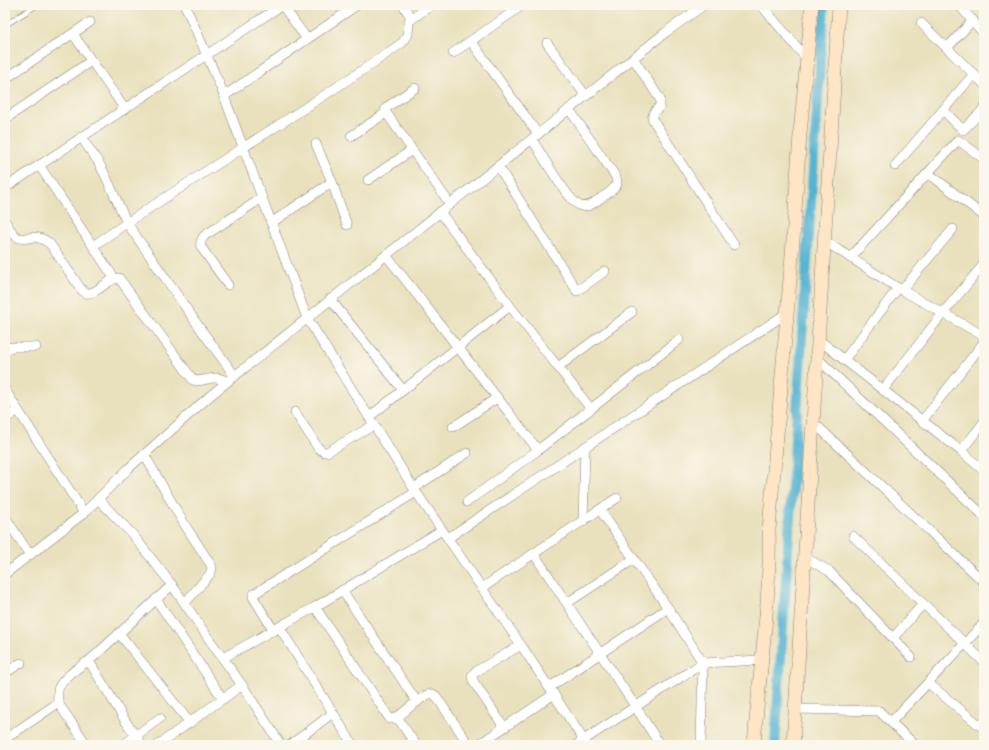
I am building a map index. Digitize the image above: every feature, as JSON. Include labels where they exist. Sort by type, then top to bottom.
[{"type":"street","points":[[185,5],[224,96],[307,318],[415,490],[586,742]]},
{"type":"street","points":[[5,188],[282,5],[308,39]]},
{"type":"street","points":[[224,96],[357,5]]},
{"type":"street","points":[[403,5],[412,19]]},
{"type":"street","points":[[92,246],[296,114],[402,43],[408,35],[408,21],[431,5]]},
{"type":"street","points":[[454,53],[523,5]]},
{"type":"street","points":[[5,574],[84,513],[144,454],[231,379],[633,58],[704,5]]},
{"type":"street","points":[[760,5],[807,59]]},
{"type":"street","points":[[754,745],[770,564],[769,530],[792,255],[800,134],[812,5]]},
{"type":"street","points":[[792,745],[826,242],[839,5]]},
{"type":"street","points":[[959,5],[984,34]]},
{"type":"street","points":[[947,48],[973,20]]},
{"type":"street","points":[[5,79],[90,22]]},
{"type":"street","points":[[921,23],[984,84]]},
{"type":"street","points":[[73,34],[124,108]]},
{"type":"street","points":[[471,41],[535,137],[568,195],[576,204],[586,207],[609,192],[617,184],[616,177],[569,109]]},
{"type":"street","points":[[547,43],[586,96]]},
{"type":"street","points":[[633,58],[660,99],[660,106],[653,113],[653,120],[734,245]]},
{"type":"street","points":[[5,120],[92,61]]},
{"type":"street","points":[[895,166],[974,74]]},
{"type":"street","points":[[415,88],[387,107],[385,111],[450,204]]},
{"type":"street","points":[[943,110],[963,130],[984,109]]},
{"type":"street","points":[[350,136],[386,113]]},
{"type":"street","points":[[81,137],[107,179],[127,223],[202,331],[231,379]]},
{"type":"street","points":[[850,258],[958,140],[984,159]]},
{"type":"street","points":[[316,144],[332,182],[347,225]]},
{"type":"street","points":[[368,180],[412,150]]},
{"type":"street","points":[[39,165],[114,278]]},
{"type":"street","points":[[498,166],[577,291],[605,270]]},
{"type":"street","points":[[928,173],[984,216]]},
{"type":"street","points":[[271,223],[332,182]]},
{"type":"street","points":[[228,285],[200,244],[204,236],[262,198]]},
{"type":"street","points":[[440,212],[510,306],[591,409]]},
{"type":"street","points":[[5,221],[17,237],[22,239],[37,237],[46,240],[81,290],[85,293],[93,292],[114,278],[119,278],[193,380],[197,381],[220,378],[231,379]]},
{"type":"street","points":[[844,360],[900,289],[953,229]]},
{"type":"street","points":[[826,242],[900,289],[984,336]]},
{"type":"street","points":[[386,255],[538,450]]},
{"type":"street","points":[[882,390],[984,264]]},
{"type":"street","points":[[330,299],[403,390]]},
{"type":"street","points":[[295,412],[318,448],[326,452],[371,421],[403,390],[510,306]]},
{"type":"street","points":[[558,367],[632,312]]},
{"type":"street","points":[[448,538],[787,313]]},
{"type":"street","points":[[467,502],[538,450],[679,340]]},
{"type":"street","points":[[819,340],[961,451],[984,471]]},
{"type":"street","points":[[922,421],[984,342]]},
{"type":"street","points":[[5,351],[11,347],[36,347]]},
{"type":"street","points":[[818,359],[982,511]]},
{"type":"street","points":[[5,390],[84,513]]},
{"type":"street","points":[[452,427],[497,398]]},
{"type":"street","points":[[5,420],[18,410]]},
{"type":"street","points":[[813,422],[984,582]]},
{"type":"street","points":[[961,451],[984,422]]},
{"type":"street","points":[[583,522],[585,447]]},
{"type":"street","points":[[353,745],[277,629],[253,597],[254,594],[415,490],[467,453]]},
{"type":"street","points":[[144,454],[180,517],[212,568],[210,574],[186,603]]},
{"type":"street","points":[[482,588],[617,498]]},
{"type":"street","points":[[98,499],[133,535],[186,603],[281,745]]},
{"type":"street","points":[[600,510],[704,663],[701,745]]},
{"type":"street","points":[[5,517],[30,555]]},
{"type":"street","points":[[223,658],[315,607],[442,530]]},
{"type":"street","points":[[853,536],[984,662]]},
{"type":"street","points":[[534,554],[636,706],[660,745]]},
{"type":"street","points":[[804,557],[829,571],[911,657]]},
{"type":"street","points":[[567,604],[634,559]]},
{"type":"street","points":[[87,745],[58,703],[58,688],[62,682],[83,664],[89,661],[172,585]]},
{"type":"street","points":[[342,590],[418,702]]},
{"type":"street","points":[[156,599],[223,699]]},
{"type":"street","points":[[893,638],[923,604]]},
{"type":"street","points":[[315,607],[390,719],[392,720],[397,717],[429,694],[434,695],[469,745]]},
{"type":"street","points":[[478,745],[600,654],[668,608]]},
{"type":"street","points":[[891,722],[984,623]]},
{"type":"street","points":[[119,633],[190,723]]},
{"type":"street","points":[[504,727],[473,681],[472,676],[475,672],[521,645]]},
{"type":"street","points":[[576,745],[586,742],[636,706],[704,663],[761,660]]},
{"type":"street","points":[[89,661],[126,722],[142,745]]},
{"type":"street","points":[[5,673],[20,663]]},
{"type":"street","points":[[928,683],[984,728]]},
{"type":"street","points":[[158,745],[242,685]]},
{"type":"street","points":[[5,739],[58,703]]},
{"type":"street","points":[[795,709],[879,711],[915,745]]},
{"type":"street","points":[[290,745],[333,713]]},
{"type":"street","points":[[397,717],[416,745]]},
{"type":"street","points":[[123,745],[160,718]]},
{"type":"lane","points":[[5,25],[37,5]]},
{"type":"waterway","points":[[775,745],[824,5]]}]
